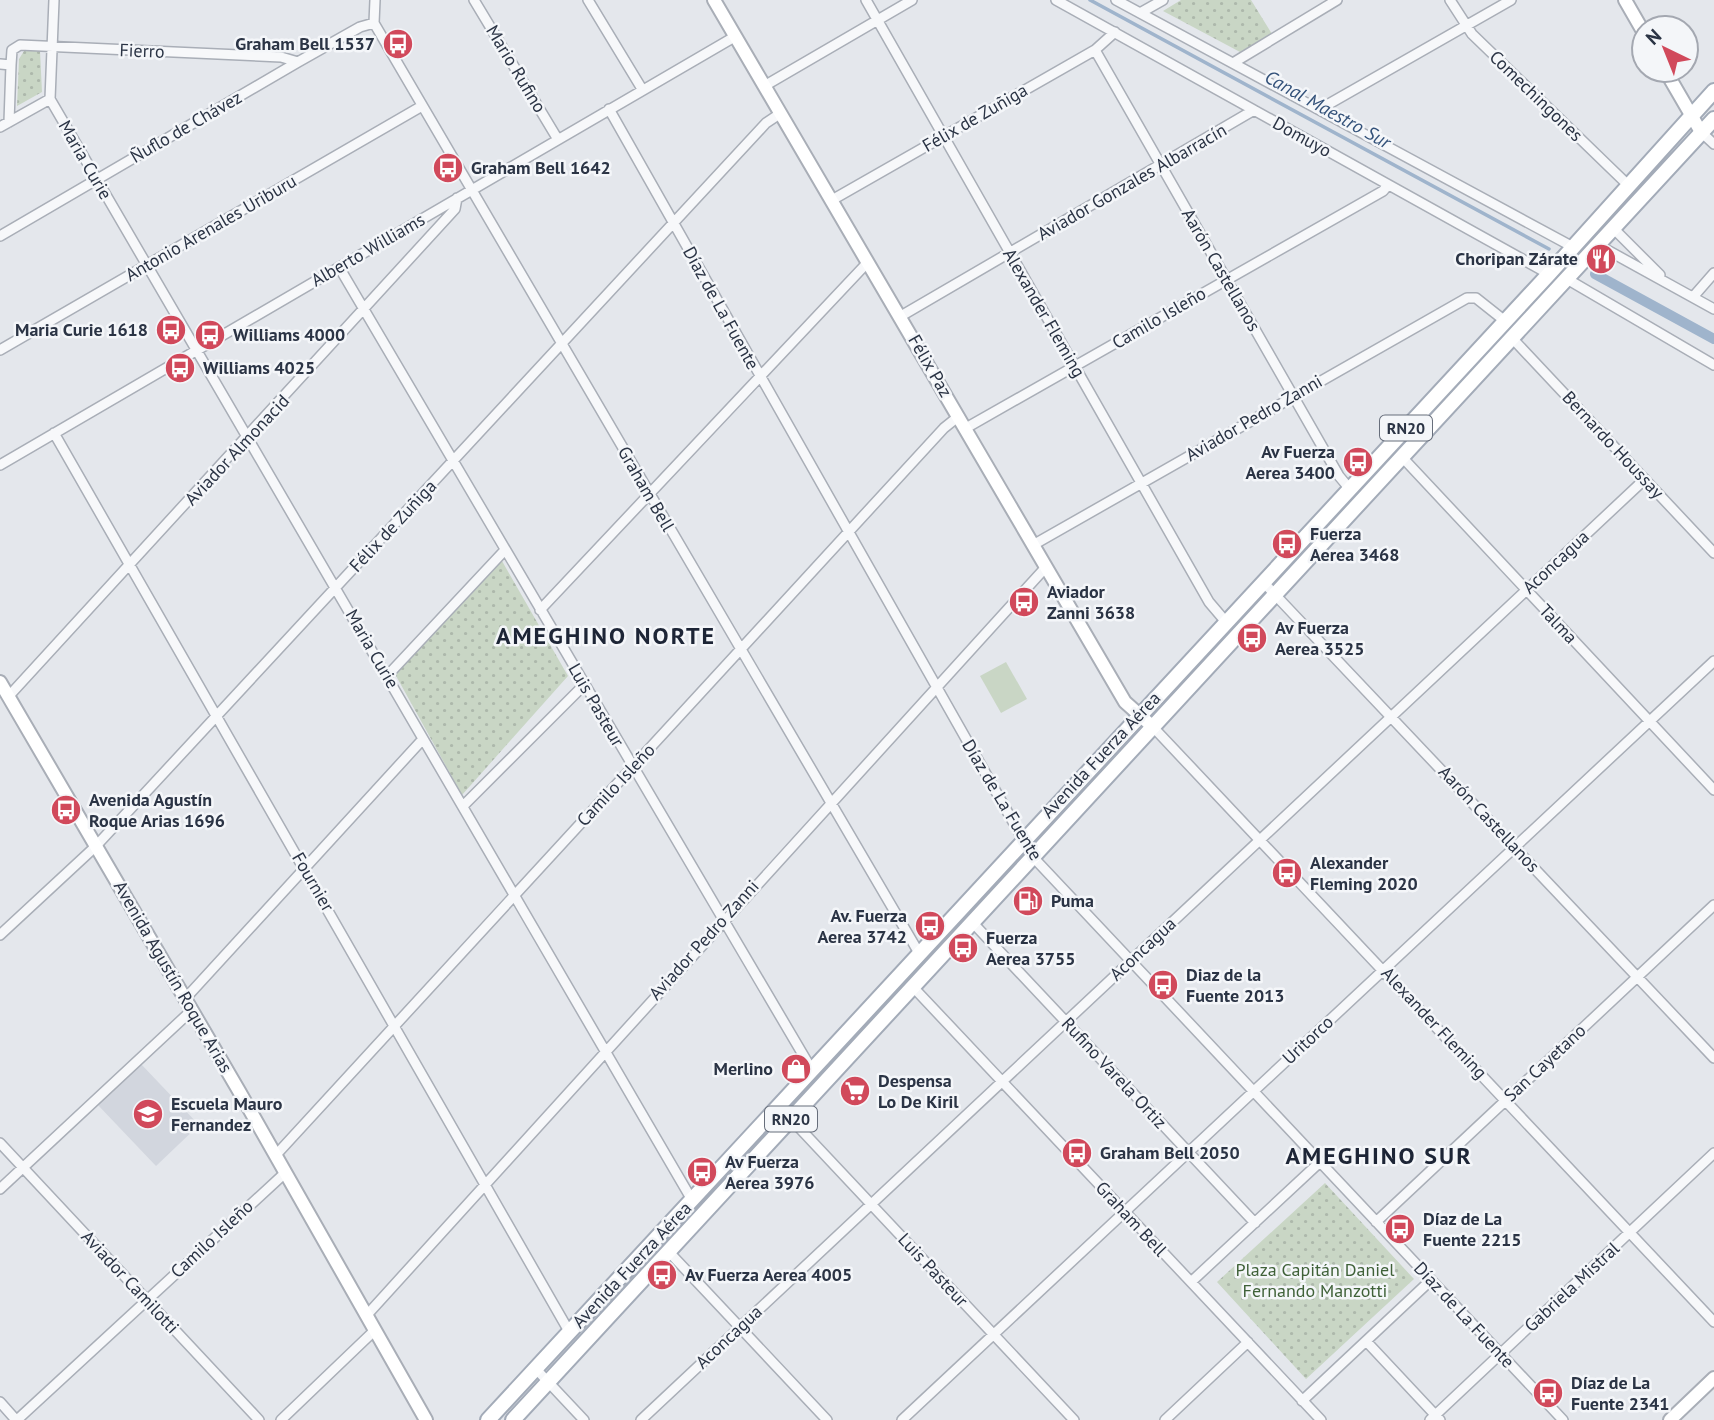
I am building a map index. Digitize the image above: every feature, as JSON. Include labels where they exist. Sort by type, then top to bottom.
[{"type":"main road","name":"Félix Paz","points":[[714,0],[1125,702],[1153,727]]},
{"type":"main road","points":[[1673,84],[1701,132]]},
{"type":"main road","name":"Avenida Fuerza Aérea","points":[[488,1420],[1549,274],[1714,91]]},
{"type":"main road","name":"Avenida Fuerza Aérea","points":[[513,1420],[1714,118]]},
{"type":"main road","points":[[1567,279],[1564,272],[1575,256],[1573,247]]},
{"type":"main road","name":"Avenida Agustín Roque Arias","points":[[3,689],[426,1420]]},
{"type":"main road","points":[[1670,1420],[1714,1378]]},
{"type":"street","points":[[5,124],[50,99],[54,0]]},
{"type":"street","points":[[374,23],[375,0]]},
{"type":"street","name":"Mario Rufino","points":[[474,0],[557,138]]},
{"type":"street","points":[[588,0],[642,89]]},
{"type":"street","name":"Alexander Fleming","points":[[866,0],[1209,601],[1226,622]]},
{"type":"street","points":[[766,85],[912,0]]},
{"type":"street","name":"Domuyo","points":[[1056,0],[1549,274]]},
{"type":"street","name":"Domuyo","points":[[1116,0],[1573,247]]},
{"type":"street","points":[[1140,13],[1163,0]]},
{"type":"street","points":[[1233,63],[1337,0]]},
{"type":"street","name":"Comechingones","points":[[1450,0],[1465,26],[1629,185]]},
{"type":"street","points":[[1320,109],[1511,0]]},
{"type":"street","name":"Ñuflo de Chávez","points":[[0,236],[298,62],[360,27],[374,23]]},
{"type":"street","name":"Graham Bell","points":[[374,23],[919,953]]},
{"type":"street","name":"Félix de Zuñiga","points":[[832,200],[1095,50],[1115,33]]},
{"type":"street","name":"Alberto Williams","points":[[0,465],[736,36]]},
{"type":"street","name":"Fierro","points":[[11,65],[14,47],[281,57],[298,62]]},
{"type":"street","name":"Aarón Castellanos","points":[[1095,50],[1349,488]]},
{"type":"street","points":[[0,64],[11,65],[5,124]]},
{"type":"street","name":"Maria Curie","points":[[50,99],[514,893],[603,1052],[692,1200]]},
{"type":"street","name":"Antonio Arenales Uriburu","points":[[0,350],[422,106]]},
{"type":"street","name":"Díaz de La Fuente","points":[[609,109],[935,686],[1025,838],[1033,857],[1563,1420]]},
{"type":"street","name":"Aviador Gonzales Albarracín","points":[[901,316],[1254,110]]},
{"type":"street","name":"Félix de Zuñiga","points":[[0,936],[96,846],[560,343],[766,123],[781,113]]},
{"type":"street","points":[[1701,132],[1714,144]]},
{"type":"street","name":"Camilo Isleño","points":[[275,1156],[944,428],[963,422],[1076,366],[1383,191],[1388,185]]},
{"type":"street","name":"Aviador Almonacid","points":[[3,689],[129,566],[366,310],[455,209],[457,198]]},
{"type":"street","points":[[1613,228],[1668,284]]},
{"type":"street","points":[[1598,245],[1714,309]]},
{"type":"street","points":[[540,610],[868,262]]},
{"type":"street","name":"Luis Pasteur","points":[[339,267],[722,922],[812,1070]]},
{"type":"street","points":[[1693,297],[1714,274]]},
{"type":"street","points":[[1567,279],[1714,365]]},
{"type":"street","name":"Aviador Pedro Zanni","points":[[1033,545],[1467,298],[1476,298],[1505,321]]},
{"type":"street","name":"Bernardo Houssay","points":[[1512,338],[1714,553]]},
{"type":"street","name":"Fournier","points":[[54,433],[570,1333]]},
{"type":"street","name":"Talma","points":[[1402,457],[1714,790]]},
{"type":"street","name":"Aconcagua","points":[[641,1420],[1644,479]]},
{"type":"street","points":[[387,676],[505,550]]},
{"type":"street","name":"Aviador Pedro Zanni","points":[[366,1316],[935,686],[1046,567]]},
{"type":"street","name":"Aarón Castellanos","points":[[1263,582],[1714,1058]]},
{"type":"street","name":"Uritorco","points":[[902,1420],[1714,661]]},
{"type":"street","points":[[463,806],[584,685]]},
{"type":"street","name":"Alexander Fleming","points":[[1153,727],[1261,838],[1714,1322]]},
{"type":"street","points":[[0,1189],[188,1006],[424,739]]},
{"type":"street","name":"San Cayetano","points":[[1376,1222],[1714,905]]},
{"type":"street","name":"Rufino Varela Ortiz","points":[[972,923],[1255,1223]]},
{"type":"street","name":"Graham Bell","points":[[913,987],[1321,1420]]},
{"type":"street","name":"Luis Pasteur","points":[[791,1119],[1074,1420]]},
{"type":"street","name":"Aviador Camilotti","points":[[0,1143],[259,1420]]},
{"type":"street","name":"Gabriela Mistral","points":[[1435,1418],[1714,1153]]},
{"type":"street","points":[[1191,1282],[1320,1162]]},
{"type":"street","name":"Camilo Isleño","points":[[17,1420],[285,1173]]},
{"type":"street","points":[[669,1252],[827,1420]]},
{"type":"street","points":[[1302,1401],[1431,1280]]},
{"type":"street","points":[[281,1420],[374,1331]]},
{"type":"street","points":[[1366,1341],[1435,1418]]},
{"type":"street","points":[[1165,1420],[1248,1342]]},
{"type":"street","points":[[536,1369],[584,1420]]},
{"type":"street","points":[[0,1402],[17,1420]]},
{"type":"shaded area","name":"Escuela Mauro Fernandez","points":[[140,1063],[199,1125],[156,1166],[97,1104]]},
{"type":"green space","points":[[1181,0],[1251,0],[1272,34],[1240,52],[1163,11]]},
{"type":"green space","points":[[24,51],[40,51],[42,92],[17,106],[19,59]]},
{"type":"green space","points":[[502,561],[568,676],[462,795],[395,674]]},
{"type":"green space","points":[[1006,662],[1027,699],[1001,713],[980,676]]},
{"type":"green space","name":"Plaza Capitán Daniel Fernando Manzotti","points":[[1325,1183],[1414,1279],[1306,1379],[1217,1282]]},
{"type":"waterway","name":"Canal Maestro Sur","points":[[1090,0],[1549,249]]},
{"type":"waterway","name":"Canal Maestro Sur","points":[[1595,274],[1714,339]]},
{"type":"place","name":"Graham Bell 1537","points":[[398,44]]},
{"type":"place","name":"Graham Bell 1642","points":[[448,168]]},
{"type":"place","name":"Choripan Zárate","points":[[1601,259]]},
{"type":"place","name":"Maria Curie 1618","points":[[171,330]]},
{"type":"place","name":"Williams 4000","points":[[210,335]]},
{"type":"place","name":"Williams 4025","points":[[180,368]]},
{"type":"place","name":"Av Fuerza Aerea 3400","points":[[1358,462]]},
{"type":"place","name":"Fuerza Aerea 3468","points":[[1287,544]]},
{"type":"place","name":"Aviador Zanni 3638","points":[[1024,602]]},
{"type":"place","name":"Av Fuerza Aerea 3525","points":[[1252,638]]},
{"type":"place","name":"Avenida Agustín Roque Arias 1696","points":[[66,810]]},
{"type":"place","name":"Alexander Fleming 2020","points":[[1287,873]]},
{"type":"place","name":"Puma","points":[[1028,901]]},
{"type":"place","name":"Av. Fuerza Aerea 3742","points":[[930,926]]},
{"type":"place","name":"Fuerza Aerea 3755","points":[[963,948]]},
{"type":"place","name":"Diaz de la Fuente 2013","points":[[1163,985]]},
{"type":"place","name":"Merlino","points":[[796,1069]]},
{"type":"place","name":"Despensa Lo De Kiril","points":[[855,1091]]},
{"type":"place","name":"Escuela Mauro Fernandez","points":[[148,1114]]},
{"type":"place","name":"Graham Bell 2050","points":[[1077,1153]]},
{"type":"place","name":"Av Fuerza Aerea 3976","points":[[702,1172]]},
{"type":"place","name":"Díaz de La Fuente 2215","points":[[1400,1229]]},
{"type":"place","name":"Av Fuerza Aerea 4005","points":[[662,1275]]},
{"type":"place","name":"Díaz de La Fuente 2341","points":[[1548,1393]]},
{"type":"district","name":"AMEGHINO NORTE","points":[[606,636]]},
{"type":"district","name":"AMEGHINO SUR","points":[[1379,1156]]}]
